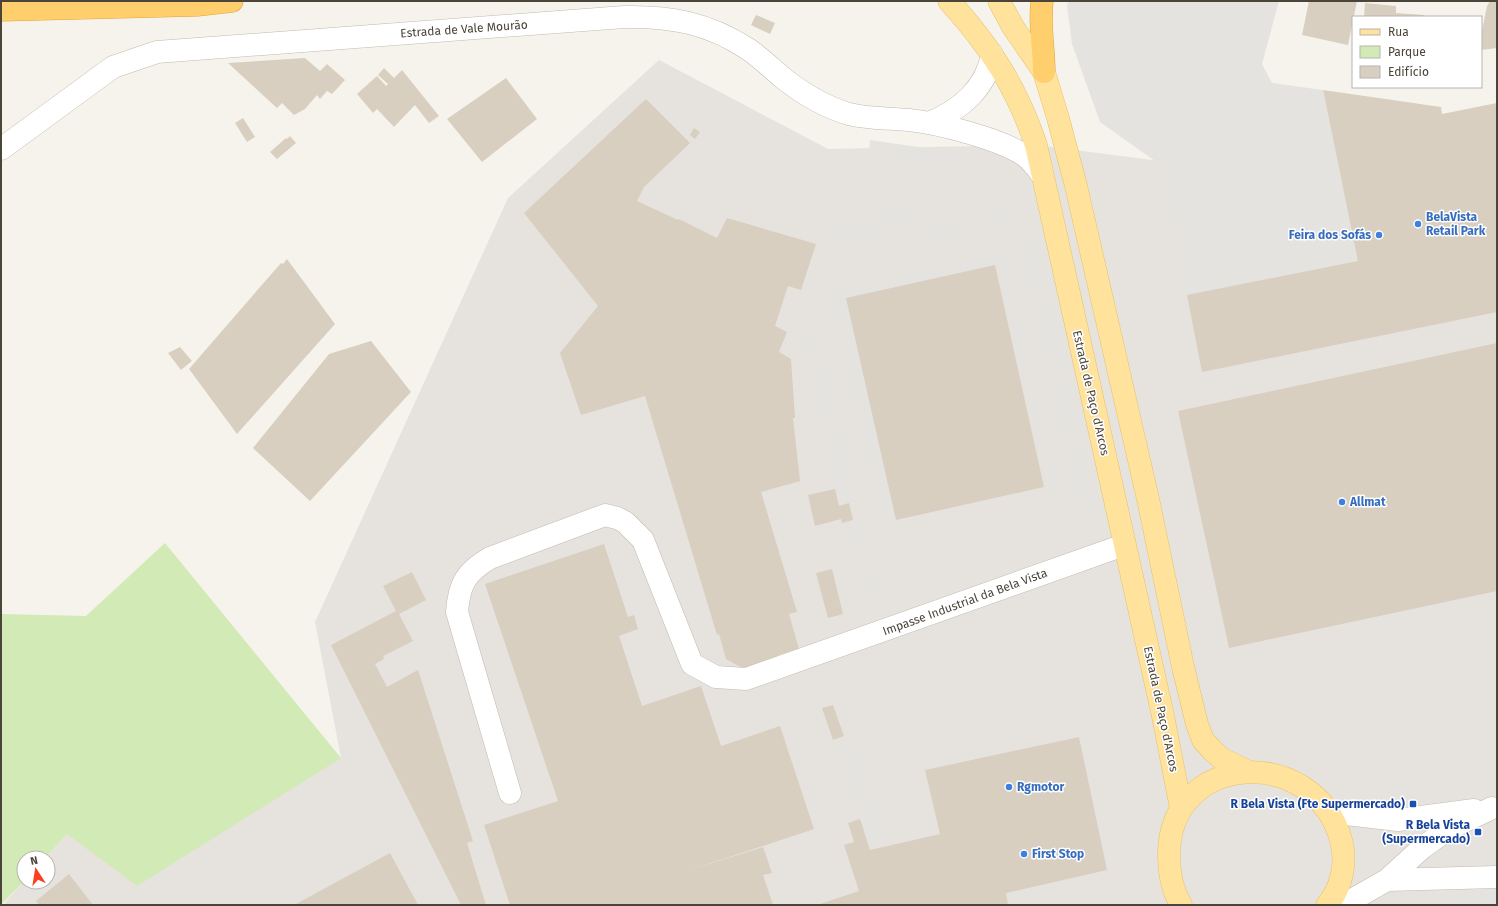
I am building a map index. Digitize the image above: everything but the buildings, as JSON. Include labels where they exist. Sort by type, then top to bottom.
[{"type":"highway","points":[[1,10],[197,5],[232,1]]},
{"type":"highway","points":[[1042,1],[1041,18],[1044,72]]},
{"type":"main road","name":"Estrada de Paço d'Arcos","points":[[949,1],[978,34],[1013,87],[1025,112],[1036,145],[1124,545],[1165,723],[1181,808]]},
{"type":"main road","points":[[999,1],[1013,27],[1044,72],[1076,186],[1148,498],[1197,724],[1203,740],[1212,750],[1222,759],[1249,772]]},
{"type":"main road","points":[[1181,905],[1175,895],[1169,862],[1169,842],[1181,808],[1199,788],[1224,776],[1249,772],[1268,773],[1297,782],[1316,796],[1329,812],[1338,830],[1343,848],[1344,866],[1341,880],[1327,905]]},
{"type":"street","name":"Estrada de Vale Mourão","points":[[1,149],[113,67],[157,52],[624,17],[656,16],[683,20],[708,28],[747,49],[799,89],[826,105],[868,118],[909,120],[929,123],[1011,148],[1032,162],[1042,175]]},
{"type":"street","points":[[929,123],[945,117],[960,106],[976,91],[987,73],[992,54]]},
{"type":"street","name":"Impasse Industrial da Bela Vista","points":[[510,794],[457,612],[458,595],[465,579],[475,567],[490,558],[604,515],[617,518],[625,522],[643,540],[692,664],[716,677],[746,679],[805,660],[1124,545]]},
{"type":"street","points":[[1329,812],[1398,820],[1495,808]]},
{"type":"street","points":[[1344,905],[1387,880],[1422,848],[1448,829],[1495,808]]},
{"type":"street","points":[[1387,880],[1497,878]]},
{"type":"shaded area","points":[[1069,1],[1279,1],[1262,64],[1272,83],[1323,90],[1358,261],[1187,295],[1162,166],[1100,122],[1072,44],[1067,6]]},
{"type":"shaded area","points":[[659,60],[828,149],[1036,145],[1376,189],[1497,231],[1497,905],[3,905],[16,890],[56,890],[56,850],[52,850],[67,834],[341,758],[315,622],[508,198]]},
{"type":"shaded area","points":[[870,140],[979,156],[983,158],[977,168],[940,167],[869,150]]},
{"type":"shaded area","points":[[914,205],[910,229],[827,248],[832,222]]},
{"type":"shaded area","points":[[995,210],[1011,211],[1022,216],[1031,224],[1052,307],[1097,517],[1082,523],[1014,224],[914,245],[918,227]]},
{"type":"shaded area","points":[[1006,253],[1059,484],[1044,487],[1043,480],[1046,479],[998,266],[994,265],[846,298],[896,520],[883,522],[828,289]]},
{"type":"shaded area","points":[[818,319],[858,499],[840,503],[804,345],[808,322]]},
{"type":"shaded area","points":[[864,522],[879,589],[862,593],[847,526]]},
{"type":"shaded area","points":[[862,741],[885,840],[869,844],[835,747]]},
{"type":"shaded area","points":[[1493,885],[1497,885],[1497,905],[1410,905],[1479,891],[1493,890]]},
{"type":"green space","points":[[165,543],[341,758],[137,886],[67,834],[52,850],[16,850],[16,889],[1,905],[1,614],[86,616]]},
{"type":"place","name":"BelaVista Retail Park","points":[[1418,224]]},
{"type":"place","name":"Feira dos Sofás","points":[[1379,235]]},
{"type":"place","name":"Allmat","points":[[1342,502]]},
{"type":"place","name":"Rgmotor","points":[[1009,787]]},
{"type":"place","name":"R Bela Vista (Fte Supermercado)","points":[[1413,804]]},
{"type":"place","name":"R Bela Vista (Supermercado)","points":[[1478,832]]},
{"type":"place","name":"First Stop","points":[[1024,854]]}]
